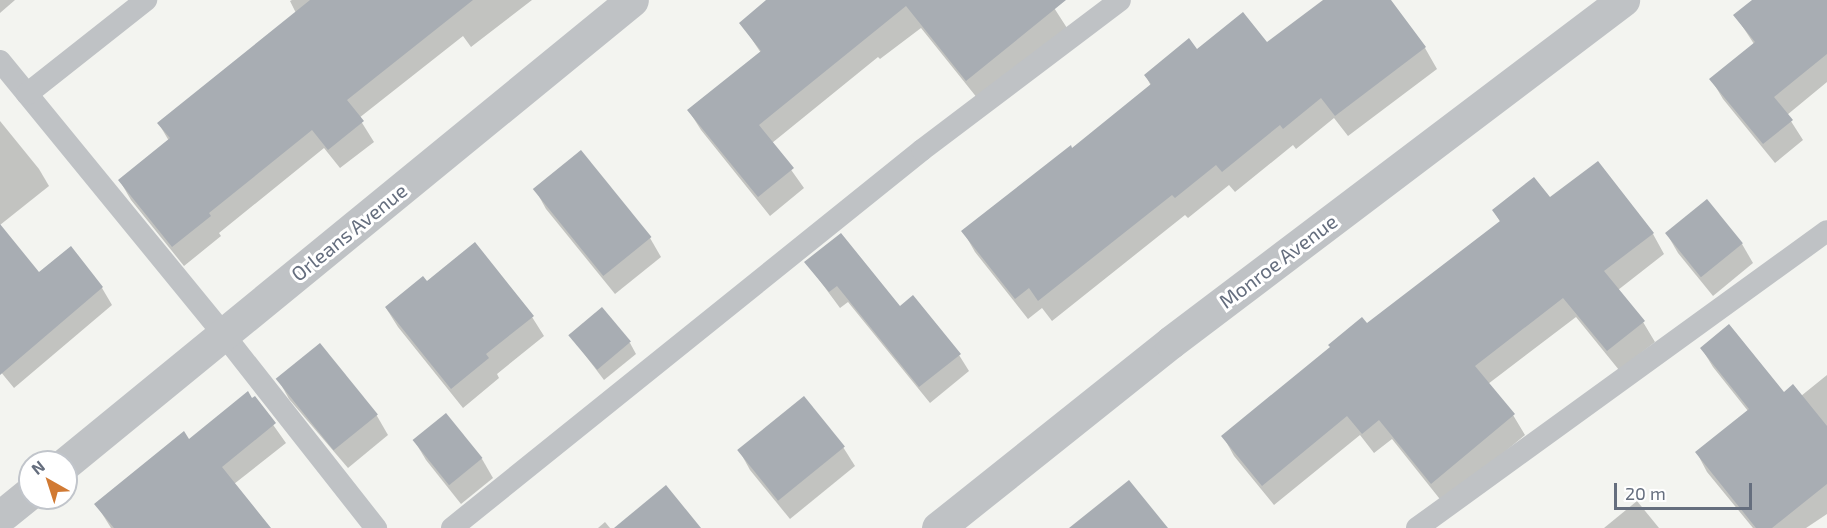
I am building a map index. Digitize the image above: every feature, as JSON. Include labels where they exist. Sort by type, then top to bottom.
[{"type":"street","name":"Orleans Avenue","points":[[78,454],[632,0]]},
{"type":"street","name":"Monroe Avenue","points":[[938,528],[1171,342],[1623,0]]},
{"type":"street","points":[[7,516],[18,505]]},
{"type":"lane","points":[[27,94],[146,0]]},
{"type":"lane","points":[[452,528],[922,150],[1120,0]]},
{"type":"lane","points":[[0,61],[225,335],[376,528]]},
{"type":"lane","points":[[1417,528],[1827,231]]},
{"type":"building","points":[[310,0],[473,0],[347,100],[364,121],[328,150],[312,130],[209,213],[211,216],[172,247],[118,180],[170,138],[157,123]]},
{"type":"building","points":[[766,0],[1066,0],[966,81],[906,6],[759,125],[794,168],[758,197],[687,110],[761,51],[739,23]]},
{"type":"building","points":[[1323,0],[1391,0],[1426,47],[1335,116],[1321,98],[1283,129],[1280,125],[1222,172],[1216,165],[1175,198],[1172,195],[1038,301],[1029,288],[1015,299],[961,231],[1071,145],[1072,148],[1151,84],[1144,75],[1189,38],[1197,49],[1243,12],[1267,42]]},
{"type":"building","points":[[1752,0],[1827,0],[1827,54],[1774,97],[1793,120],[1763,144],[1709,79],[1755,42],[1733,15]]},
{"type":"building","points":[[581,150],[651,237],[603,276],[533,189]]},
{"type":"building","points":[[1598,161],[1654,233],[1604,271],[1645,321],[1607,351],[1563,298],[1475,366],[1515,414],[1431,484],[1379,420],[1362,434],[1347,416],[1262,486],[1221,436],[1330,347],[1328,345],[1362,317],[1367,323],[1500,221],[1492,210],[1534,177],[1550,197]]},
{"type":"building","points":[[1707,199],[1743,243],[1701,277],[1665,233]]},
{"type":"building","points":[[0,224],[39,272],[71,246],[103,287],[0,375]]},
{"type":"building","points":[[841,233],[900,306],[913,295],[961,354],[919,387],[837,286],[829,292],[804,262]]},
{"type":"building","points":[[475,242],[534,316],[486,354],[489,358],[451,389],[385,307],[423,276],[427,281]]},
{"type":"building","points":[[602,307],[631,341],[597,370],[568,335]]},
{"type":"building","points":[[1729,324],[1784,392],[1793,384],[1827,426],[1827,484],[1772,528],[1756,528],[1695,452],[1749,409],[1700,348]]},
{"type":"building","points":[[320,343],[378,414],[334,450],[276,379]]},
{"type":"building","points":[[248,391],[252,398],[255,396],[276,423],[222,467],[271,528],[114,528],[94,504],[184,431],[189,439]]},
{"type":"building","points":[[804,396],[845,447],[778,501],[737,450]]},
{"type":"building","points":[[446,413],[483,458],[449,485],[413,440]]},
{"type":"building","points":[[1129,480],[1168,528],[1069,528]]},
{"type":"building","points":[[666,485],[701,528],[614,528]]}]
